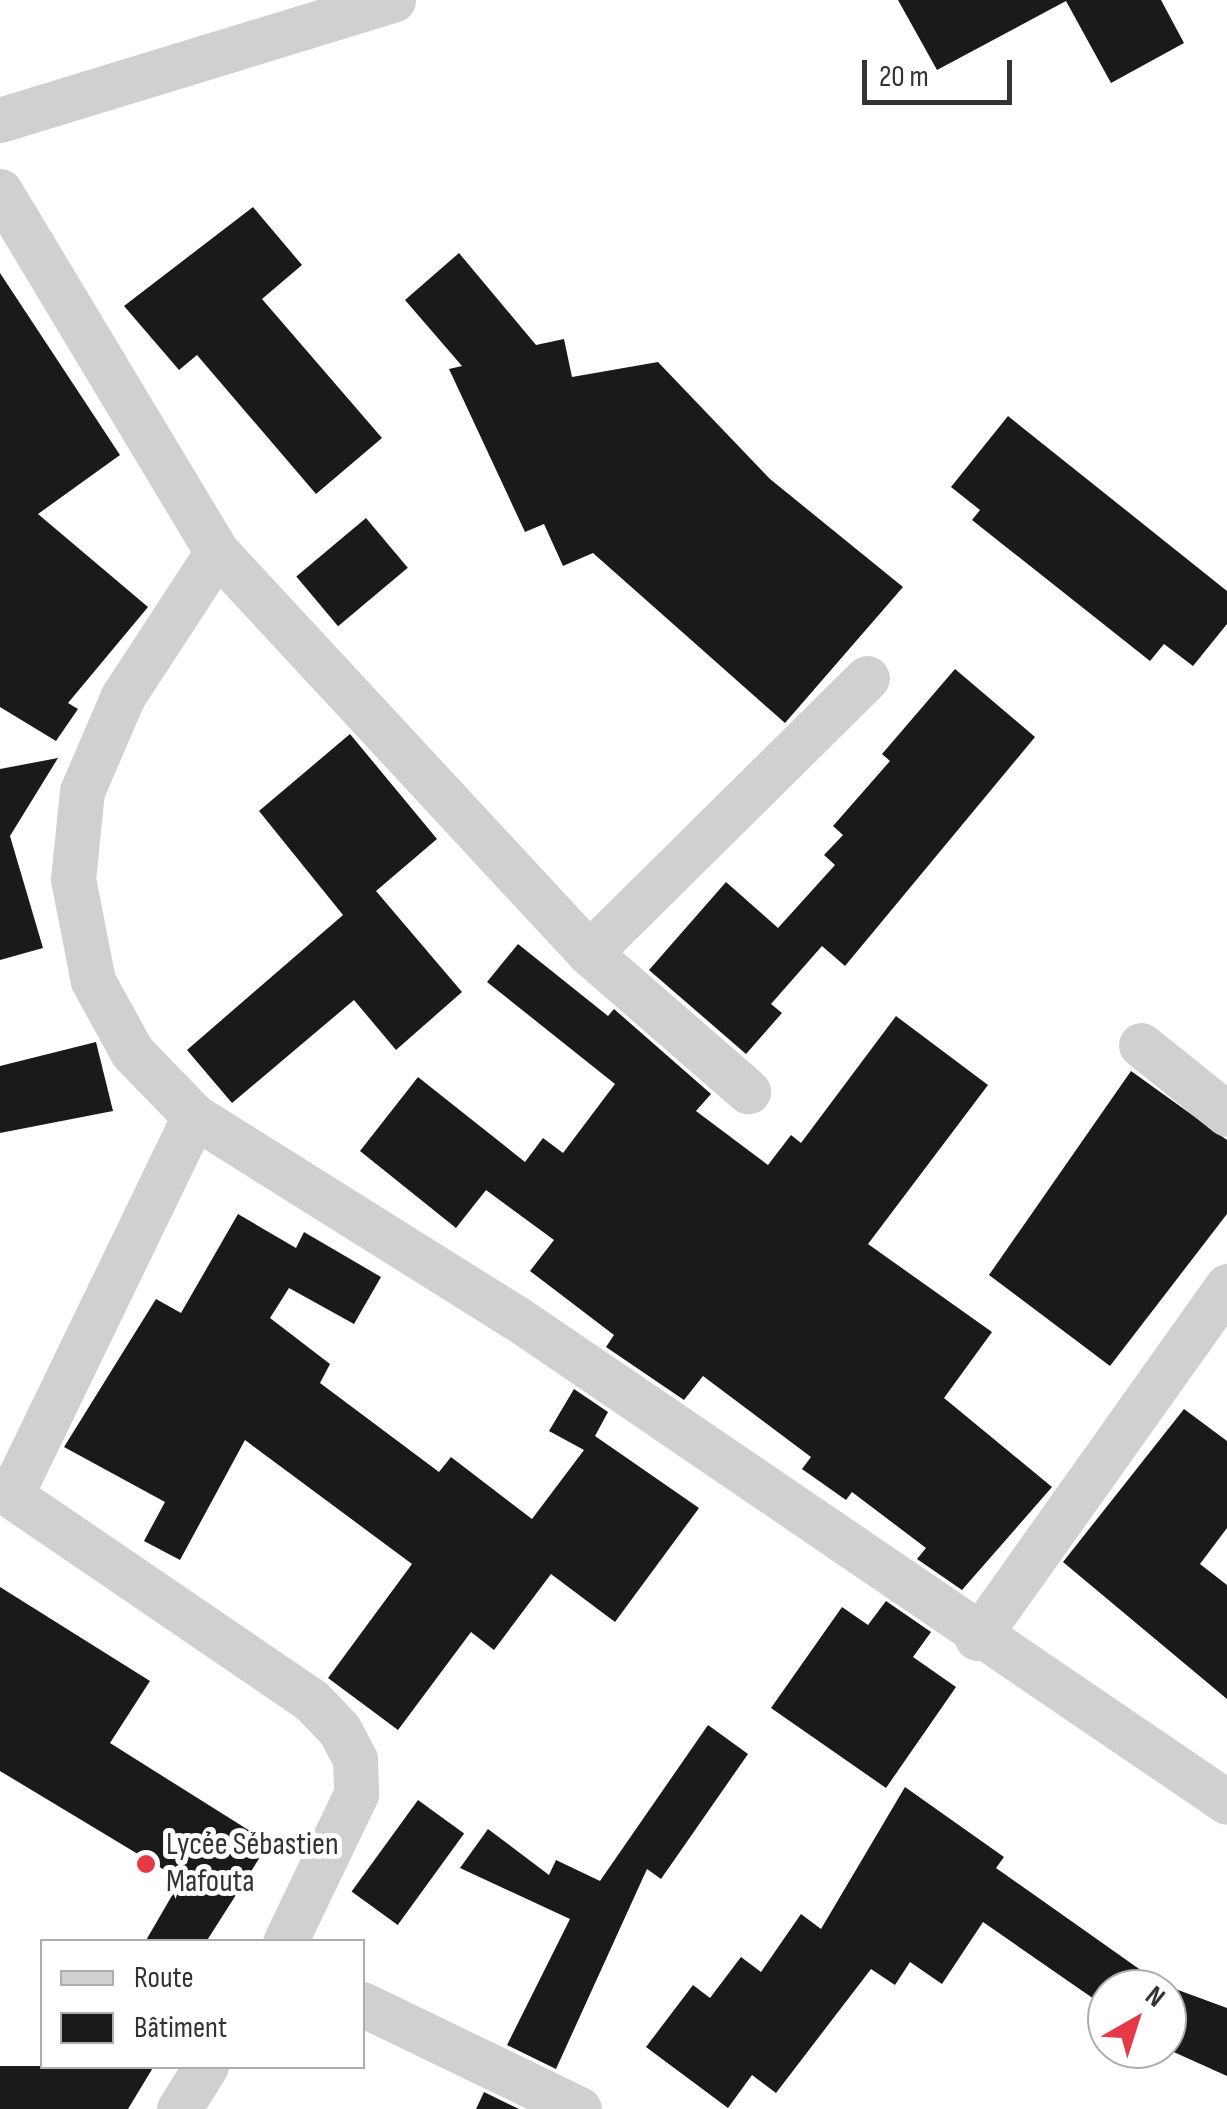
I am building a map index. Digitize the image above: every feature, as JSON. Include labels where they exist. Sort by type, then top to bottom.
[{"type":"street","points":[[0,120],[393,0]]},
{"type":"street","points":[[0,191],[217,552],[589,953],[748,1090]]},
{"type":"street","points":[[217,552],[123,696],[82,791],[73,879],[93,982],[132,1052],[194,1116],[531,1328],[977,1638],[1227,1802]]},
{"type":"street","points":[[589,953],[867,678]]},
{"type":"street","points":[[1142,1044],[1227,1114]]},
{"type":"street","points":[[194,1116],[5,1492],[310,1700],[339,1730],[355,1759],[356,1794],[286,1939]]},
{"type":"street","points":[[977,1638],[1227,1286]]},
{"type":"street","points":[[365,2005],[578,2109]]},
{"type":"street","points":[[178,2109],[204,2069]]},
{"type":"building","points":[[898,0],[1161,0],[1184,43],[1111,83],[1066,1],[937,70]]},
{"type":"building","points":[[253,207],[302,265],[262,299],[382,438],[316,494],[197,355],[179,370],[124,306]]},
{"type":"building","points":[[459,253],[536,345],[564,339],[572,377],[658,362],[770,479],[903,587],[785,723],[593,553],[563,566],[544,524],[525,532],[449,369],[462,366],[405,300]]},
{"type":"building","points":[[0,273],[120,455],[38,514],[148,607],[68,703],[78,709],[56,741],[0,707]]},
{"type":"building","points":[[1008,416],[1227,591],[1227,624],[1193,666],[1164,644],[1150,661],[972,520],[980,510],[951,487]]},
{"type":"building","points":[[366,518],[408,568],[338,626],[296,576]]},
{"type":"building","points":[[955,669],[1035,737],[845,966],[822,946],[771,1004],[782,1013],[746,1054],[649,970],[726,882],[778,928],[835,865],[824,855],[843,835],[833,826],[890,761],[882,754]]},
{"type":"building","points":[[350,734],[437,839],[376,891],[462,992],[396,1050],[354,1000],[232,1103],[187,1050],[343,915],[259,811]]},
{"type":"building","points":[[58,758],[10,836],[43,948],[0,960],[0,769]]},
{"type":"building","points":[[518,944],[608,1016],[614,1009],[711,1094],[696,1111],[768,1165],[791,1135],[801,1143],[896,1016],[988,1085],[868,1244],[992,1332],[944,1398],[1052,1487],[962,1590],[917,1559],[926,1548],[852,1492],[846,1500],[802,1469],[811,1457],[703,1376],[684,1400],[606,1347],[614,1335],[530,1271],[554,1240],[486,1190],[456,1228],[360,1151],[418,1077],[525,1162],[543,1138],[563,1153],[615,1084],[487,982]]},
{"type":"building","points":[[96,1042],[113,1111],[0,1133],[0,1066]]},
{"type":"building","points":[[1131,1071],[1227,1140],[1227,1214],[1110,1366],[989,1275]]},
{"type":"building","points":[[238,1214],[296,1248],[304,1232],[381,1277],[354,1324],[289,1288],[270,1318],[330,1364],[320,1383],[439,1472],[451,1457],[532,1519],[584,1450],[549,1431],[574,1389],[608,1412],[595,1436],[699,1508],[615,1622],[551,1574],[494,1650],[471,1632],[398,1730],[328,1678],[412,1564],[245,1440],[180,1560],[144,1541],[165,1502],[64,1447],[156,1299],[181,1313]]},
{"type":"building","points":[[1184,1409],[1227,1441],[1227,1528],[1200,1564],[1227,1585],[1227,1699],[1063,1562]]},
{"type":"building","points":[[0,1587],[150,1681],[110,1743],[269,1843],[208,1939],[147,1939],[181,1880],[0,1771]]},
{"type":"building","points":[[886,1601],[931,1632],[913,1657],[956,1687],[886,1788],[771,1708],[842,1607],[868,1625]]},
{"type":"building","points":[[708,1725],[748,1754],[661,1879],[647,1869],[556,2069],[507,2045],[570,1919],[460,1868],[488,1829],[549,1875],[556,1860],[600,1881]]},
{"type":"building","points":[[905,1787],[1004,1857],[996,1868],[1139,1969],[1087,1969],[1087,1994],[983,1922],[942,1984],[910,1962],[895,1985],[871,1969],[776,2093],[752,2075],[728,2108],[646,2047],[693,1985],[710,1998],[741,1957],[761,1972],[801,1914],[821,1929]]},
{"type":"building","points":[[418,1800],[464,1834],[398,1925],[352,1891]]},
{"type":"building","points":[[1187,1993],[1227,2008],[1227,2076],[1187,2058]]},
{"type":"building","points":[[0,2066],[152,2069],[128,2109],[0,2109]]},
{"type":"building","points":[[484,2092],[519,2109],[476,2109]]},
{"type":"place","name":"Lycée Sébastien Mafouta","points":[[146,1864]]}]
